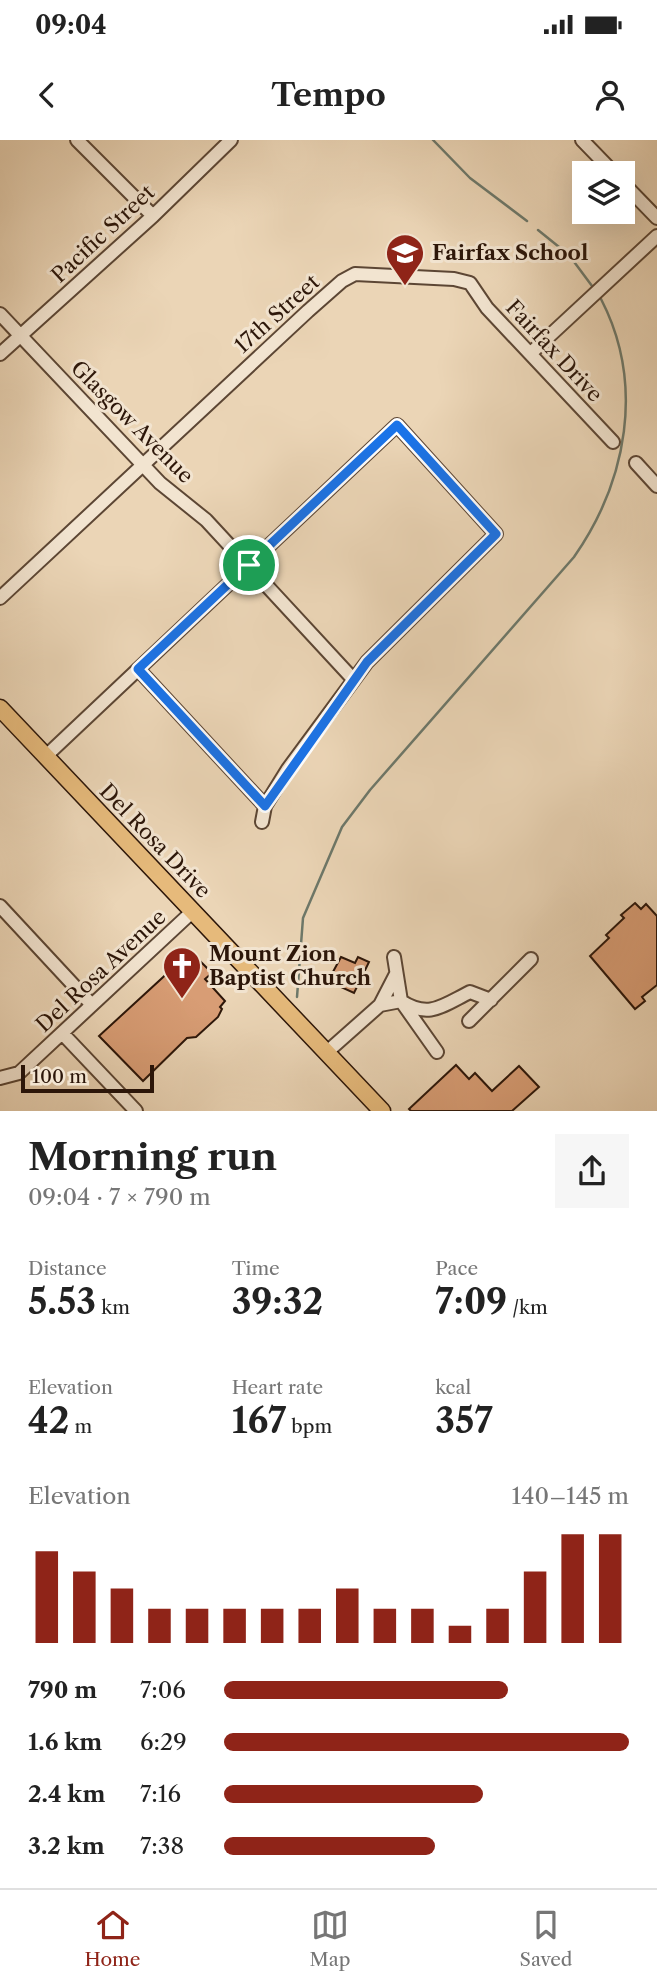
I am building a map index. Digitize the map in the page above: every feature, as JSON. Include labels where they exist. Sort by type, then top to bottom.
[{"type":"main road","name":"Del Rosa Drive","points":[[0,708],[382,1111]]},
{"type":"street","points":[[77,140],[153,216]]},
{"type":"street","name":"Pacific Street","points":[[0,354],[153,216],[230,140]]},
{"type":"street","points":[[582,140],[602,161]]},
{"type":"street","points":[[635,195],[657,218]]},
{"type":"street","points":[[531,353],[657,236]]},
{"type":"street","name":"17th Street","points":[[0,598],[141,464],[342,281],[355,274],[454,279],[470,283]]},
{"type":"street","name":"Fairfax Drive","points":[[470,283],[487,308],[613,442]]},
{"type":"street","name":"Glasgow Avenue","points":[[0,314],[141,464],[206,520],[353,679]]},
{"type":"street","points":[[46,756],[397,425],[496,534],[353,679],[265,806],[262,822]]},
{"type":"street","points":[[636,463],[657,486]]},
{"type":"street","points":[[138,669],[265,806]]},
{"type":"street","points":[[0,906],[92,1005]]},
{"type":"street","name":"Del Rosa Avenue","points":[[0,1078],[19,1073],[193,911]]},
{"type":"street","points":[[394,957],[401,1002],[437,1052]]},
{"type":"street","points":[[469,1021],[531,959]]},
{"type":"street","points":[[327,1052],[380,1004],[396,974]]},
{"type":"street","points":[[380,1004],[401,1002],[418,1012],[431,1011],[470,992],[491,1000]]},
{"type":"street","points":[[62,1033],[136,1111]]},
{"type":"building","points":[[635,903],[641,909],[646,904],[657,916],[657,985],[642,997],[645,1001],[635,1009],[590,956],[609,938],[606,935],[624,918],[621,915]]},
{"type":"building","points":[[195,956],[212,973],[205,979],[225,1001],[220,1007],[222,1009],[218,1017],[196,1037],[187,1038],[143,1081],[99,1036],[172,969],[174,971]]},
{"type":"building","points":[[341,957],[355,963],[358,957],[369,962],[354,993],[328,981]]},
{"type":"building","points":[[456,1065],[469,1079],[475,1073],[492,1091],[519,1066],[539,1087],[512,1111],[409,1109]]},
{"type":"waterway","points":[[433,140],[470,178],[527,221]]},
{"type":"waterway","points":[[538,230],[569,255],[595,290]]},
{"type":"waterway","points":[[297,997],[303,918],[342,827],[370,790],[574,557],[607,497],[624,431],[626,398],[623,364],[615,331],[601,299]]},
{"type":"place","name":"Fairfax School","points":[[405,287]]},
{"type":"place","name":"Mount Zion Baptist Church","points":[[182,1000]]},
{"type":"route","points":[[397,425],[496,534],[367,662],[326,715],[265,806],[138,669],[249,565],[397,425]]}]
